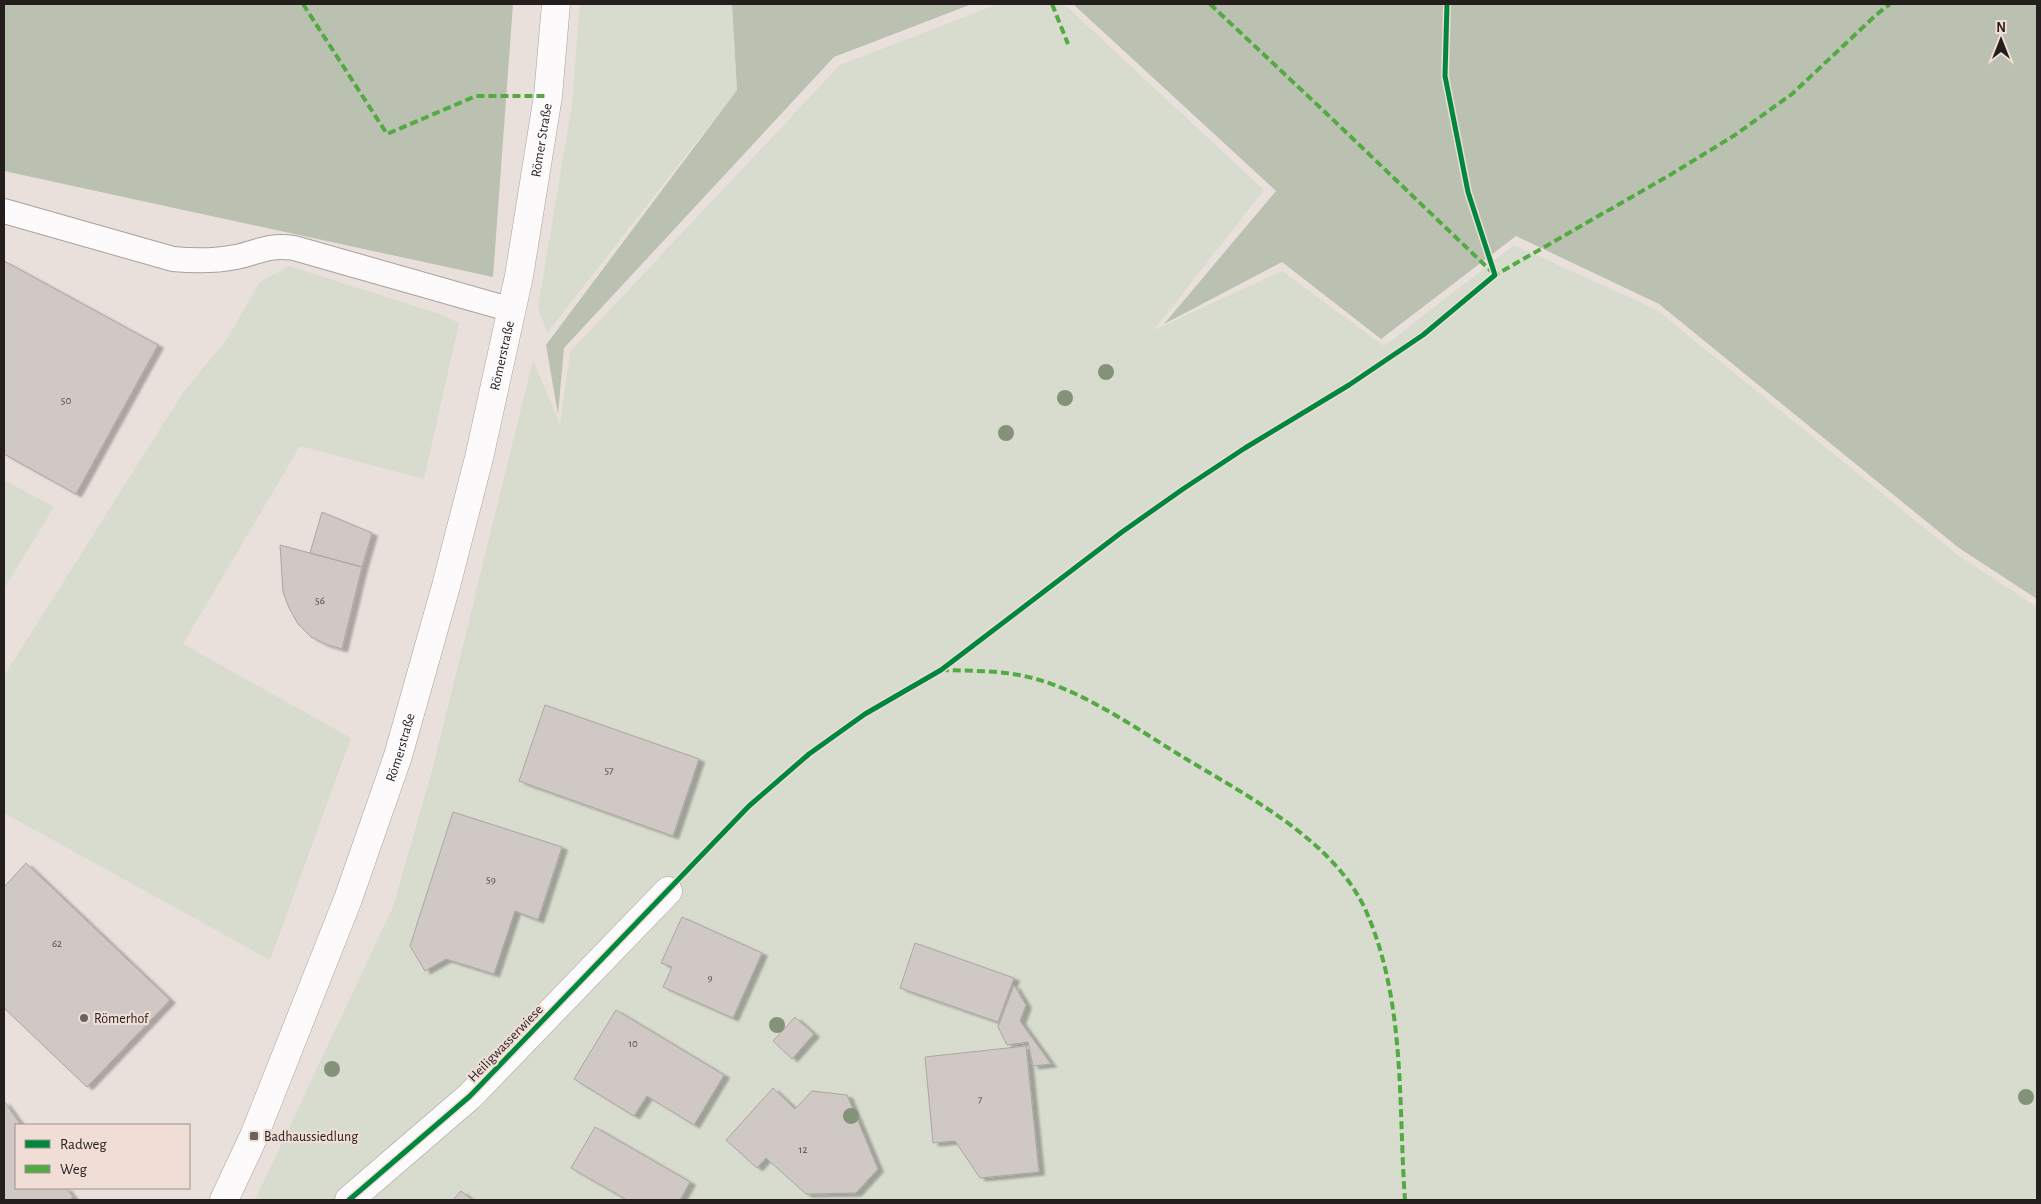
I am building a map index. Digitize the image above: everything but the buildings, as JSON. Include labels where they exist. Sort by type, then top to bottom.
[{"type":"main road","name":"Römer Straße","points":[[520,276],[548,96],[556,4]]},
{"type":"main road","name":"Römerstraße","points":[[224,1200],[254,1136],[294,1039],[348,899],[398,756],[479,458],[520,276]]},
{"type":"main road","name":"Heiligwasserwiese","points":[[349,1200],[470,1096],[668,891]]},
{"type":"lane","points":[[4,211],[173,259],[198,261],[236,257],[264,248],[278,246],[294,248],[512,310]]},
{"type":"shaded area","points":[[580,4],[732,4],[737,90],[547,333],[538,307],[572,105]]},
{"type":"shaded area","points":[[998,4],[1064,4],[1264,190],[1154,330],[1282,271],[1384,346],[1514,245],[1657,310],[1959,556],[2037,607],[2037,1200],[255,1200],[393,907],[432,771],[533,360],[560,424],[570,352],[840,65]]},
{"type":"shaded area","points":[[289,266],[440,314],[459,323],[424,479],[300,446],[183,644],[351,738],[270,960],[4,813],[4,676],[184,391],[225,342],[260,282]]},
{"type":"shaded area","points":[[4,480],[54,507],[4,589]]},
{"type":"green space","points":[[4,4],[513,4],[493,277],[4,171]]},
{"type":"green space","points":[[732,4],[972,4],[834,57],[564,348],[558,414],[546,345],[737,90]]},
{"type":"green space","points":[[1073,4],[2037,4],[2037,599],[1959,548],[1659,304],[1516,236],[1381,339],[1282,262],[1164,324],[1276,191]]},
{"type":"marked path","points":[[303,4],[387,134],[476,96],[548,96]]},
{"type":"marked path","points":[[1052,4],[1068,44]]},
{"type":"marked path","points":[[1210,4],[1491,271]]},
{"type":"marked path","points":[[1492,277],[1670,175],[1735,135],[1792,94],[1890,4]]},
{"type":"marked path","points":[[941,670],[989,671],[1025,676],[1073,693],[1127,722],[1258,802],[1310,840],[1332,862],[1351,885],[1366,911],[1379,946],[1388,981],[1398,1054],[1405,1200]]},
{"type":"cycle path","points":[[349,1200],[470,1096],[749,806],[809,754],[865,714],[941,670],[1122,532],[1183,489],[1245,448],[1349,385],[1423,335],[1495,275],[1468,192],[1445,76],[1447,4]]},
{"type":"place","name":"Römerhof","points":[[84,1018]]},
{"type":"place","name":"Badhaussiedlung","points":[[254,1136]]}]
